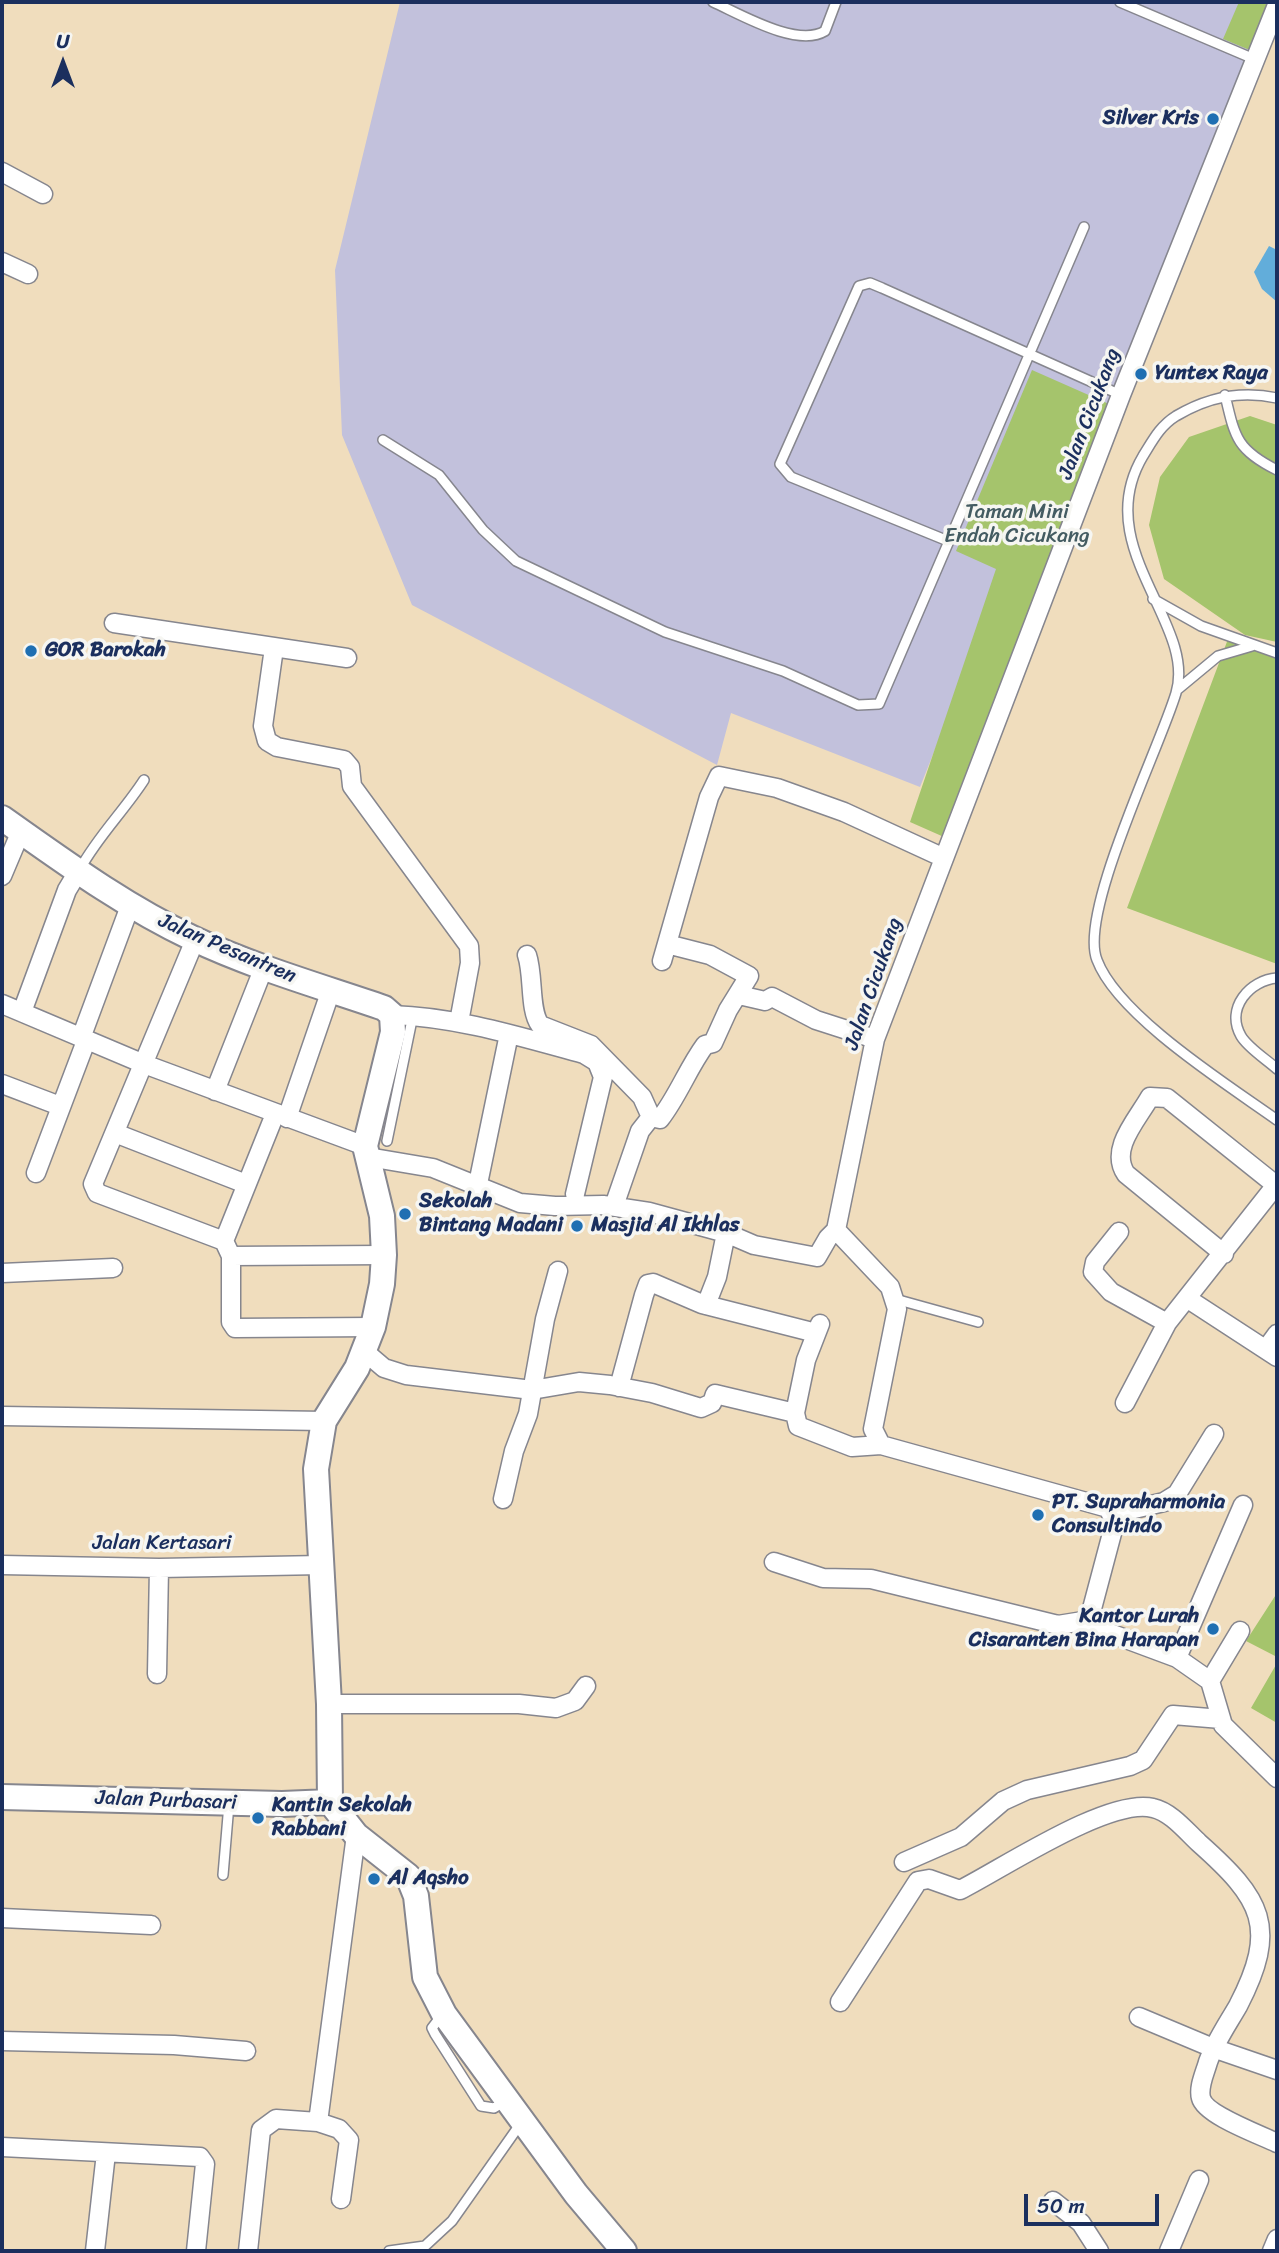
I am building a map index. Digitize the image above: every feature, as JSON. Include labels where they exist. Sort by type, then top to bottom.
[{"type":"street","name":"Jalan Cicukang","points":[[836,1230],[875,1039],[1122,395],[1277,5]]},
{"type":"street","points":[[2,172],[43,194]]},
{"type":"street","points":[[2,262],[28,274]]},
{"type":"street","points":[[114,623],[347,658]]},
{"type":"street","points":[[274,649],[263,726],[267,741],[276,747],[344,760],[350,768],[352,786],[469,946],[470,963],[459,1022]]},
{"type":"street","points":[[651,1117],[660,1119],[669,1108],[690,1066],[705,1045],[712,1044],[728,1010],[749,976],[710,955],[664,952],[716,779],[722,775],[777,788],[844,812],[944,858]]},
{"type":"street","points":[[2,876],[11,825]]},
{"type":"street","name":"Jalan Pesantren","points":[[11,825],[130,906],[195,940],[402,1015]]},
{"type":"street","points":[[22,1012],[67,890],[79,870]]},
{"type":"street","points":[[36,1174],[130,906]]},
{"type":"street","points":[[195,940],[93,1184],[97,1193],[227,1248],[384,1255]]},
{"type":"street","points":[[527,955],[532,969],[535,1018],[540,1025],[591,1045],[642,1097],[651,1117]]},
{"type":"street","points":[[215,1091],[264,967]]},
{"type":"street","points":[[331,990],[281,1116],[246,1184],[227,1248],[232,1322],[235,1328],[373,1327]]},
{"type":"street","points":[[739,995],[765,1001],[772,998],[816,1020],[875,1039]]},
{"type":"street","points":[[2,1004],[144,1064],[281,1116],[433,1168],[520,1203],[614,1206],[649,1212],[726,1233],[754,1245],[817,1257],[836,1230],[890,1287],[895,1299],[897,1309],[873,1429],[881,1445]]},
{"type":"street","points":[[575,1194],[603,1077],[597,1062],[584,1054],[509,1034],[459,1022],[402,1015],[393,1032],[373,1148],[384,1255],[373,1327],[357,1368],[324,1421],[316,1469],[329,1704],[330,1802],[356,1835],[408,1876],[416,1896],[425,1978],[443,2014],[576,2194],[624,2251]]},
{"type":"street","points":[[479,1179],[509,1034]]},
{"type":"street","points":[[2,1084],[60,1105]]},
{"type":"street","points":[[1125,1404],[1167,1323],[1188,1299],[1224,1254],[1277,1186],[1167,1097],[1150,1097],[1119,1150],[1118,1163],[1126,1174],[1224,1254]]},
{"type":"street","points":[[614,1206],[640,1131],[651,1117]]},
{"type":"street","points":[[115,1133],[246,1184]]},
{"type":"street","points":[[1119,1232],[1095,1262],[1093,1272],[1111,1293],[1167,1323]]},
{"type":"street","points":[[706,1305],[717,1277],[726,1233]]},
{"type":"street","points":[[2,1273],[113,1268]]},
{"type":"street","points":[[503,1499],[533,1390],[545,1319],[558,1271]]},
{"type":"street","points":[[619,1387],[648,1284],[653,1283],[706,1305],[818,1328],[804,1367],[795,1413],[798,1426],[852,1447],[881,1445],[1108,1508],[1115,1522],[1089,1620]]},
{"type":"street","points":[[1188,1299],[1271,1353],[1277,1334]]},
{"type":"street","points":[[364,1351],[384,1368],[406,1375],[533,1390],[579,1381],[619,1387],[701,1408],[712,1403],[715,1394],[795,1413]]},
{"type":"street","points":[[2,1416],[324,1421]]},
{"type":"street","points":[[1113,1514],[1164,1502],[1177,1494],[1214,1434]]},
{"type":"street","points":[[1177,1658],[1243,1505]]},
{"type":"street","points":[[774,1562],[823,1578],[871,1579],[1058,1625],[1089,1620]]},
{"type":"street","name":"Jalan Kertasari","points":[[2,1565],[159,1568],[322,1565]]},
{"type":"street","points":[[157,1674],[159,1568]]},
{"type":"street","points":[[1089,1620],[1099,1629],[1177,1658],[1210,1681],[1228,1731],[1277,1779]]},
{"type":"street","points":[[1210,1681],[1240,1630]]},
{"type":"street","points":[[329,1704],[519,1704],[556,1708],[575,1700],[586,1686]]},
{"type":"street","points":[[904,1862],[961,1837],[1003,1801],[1027,1790],[1130,1766],[1143,1760],[1173,1715],[1222,1719]]},
{"type":"street","name":"Jalan Purbasari","points":[[2,1797],[229,1803],[330,1802]]},
{"type":"street","points":[[840,2002],[918,1881],[929,1879],[960,1890],[1078,1825],[1137,1808],[1153,1808],[1170,1816],[1245,1887],[1259,1917],[1261,1940],[1258,1966],[1213,2048],[1201,2087],[1201,2099],[1209,2111],[1277,2143]]},
{"type":"street","points":[[318,2122],[356,1835]]},
{"type":"street","points":[[2,1918],[151,1925]]},
{"type":"street","points":[[1139,2017],[1213,2048],[1277,2070]]},
{"type":"street","points":[[2,2042],[174,2045],[246,2051]]},
{"type":"street","points":[[248,2251],[261,2130],[267,2122],[276,2119],[318,2122],[338,2129],[349,2140],[341,2199]]},
{"type":"street","points":[[2,2147],[204,2160],[196,2251]]},
{"type":"street","points":[[94,2251],[106,2152]]},
{"type":"street","points":[[1169,2251],[1199,2180]]},
{"type":"street","points":[[1053,2201],[1081,2224],[1099,2251]]},
{"type":"street","points":[[1272,2251],[1277,2239]]},
{"type":"lane","points":[[713,2],[772,28],[811,37],[825,32],[836,2]]},
{"type":"lane","points":[[1120,2],[1254,59]]},
{"type":"lane","points":[[383,440],[439,475],[483,530],[516,561],[665,632],[783,671],[858,705],[879,704],[1084,227]]},
{"type":"lane","points":[[948,541],[784,472],[780,464],[859,286],[870,284],[1122,395]]},
{"type":"lane","points":[[1225,395],[1234,433],[1241,447],[1277,470]]},
{"type":"lane","points":[[1277,397],[1225,395],[1202,401],[1162,425],[1135,470],[1126,516],[1153,599],[1172,642],[1177,662],[1177,690],[1115,851],[1095,927],[1095,958],[1111,988],[1174,1046],[1277,1121]]},
{"type":"lane","points":[[1153,599],[1201,626],[1277,653]]},
{"type":"lane","points":[[1177,690],[1218,656],[1253,646]]},
{"type":"lane","points":[[79,870],[104,829],[124,811],[144,780]]},
{"type":"lane","points":[[1277,978],[1252,986],[1242,996],[1237,1026],[1242,1039],[1277,1069]]},
{"type":"lane","points":[[895,1299],[978,1322]]},
{"type":"lane","points":[[223,1875],[229,1803]]},
{"type":"lane","points":[[389,2251],[425,2246],[452,2221],[522,2121]]},
{"type":"shaded area","points":[[400,2],[1272,2],[993,706],[958,692],[920,787],[731,713],[717,765],[412,605],[342,435],[335,270]]},
{"type":"green space","points":[[1239,2],[1273,2],[1252,51],[1223,39]]},
{"type":"green space","name":"Taman Mini Endah Cicukang","points":[[1032,370],[1109,404],[953,841],[910,822],[996,569],[956,551]]},
{"type":"green space","points":[[1250,416],[1277,425],[1277,642],[1245,635],[1164,579],[1149,525],[1160,477],[1189,437]]},
{"type":"green space","points":[[1228,639],[1277,657],[1277,964],[1127,908]]},
{"type":"green space","points":[[1277,1593],[1277,1657],[1246,1641]]},
{"type":"green space","points":[[1277,1663],[1277,1723],[1251,1708]]},
{"type":"water","points":[[1269,246],[1277,250],[1277,302],[1262,289],[1254,272]]},
{"type":"place","name":"Silver Kris","points":[[1213,119]]},
{"type":"place","name":"Yuntex Raya","points":[[1141,374]]},
{"type":"place","name":"GOR Barokah","points":[[31,651]]},
{"type":"place","name":"Sekolah Bintang Madani","points":[[405,1214]]},
{"type":"place","name":"Masjid Al Ikhlas","points":[[577,1226]]},
{"type":"place","name":"PT. Supraharmonia Consultindo","points":[[1038,1515]]},
{"type":"place","name":"Kantor Lurah Cisaranten Bina Harapan","points":[[1213,1629]]},
{"type":"place","name":"Kantin Sekolah Rabbani","points":[[258,1818]]},
{"type":"place","name":"Al Aqsho","points":[[374,1879]]}]
